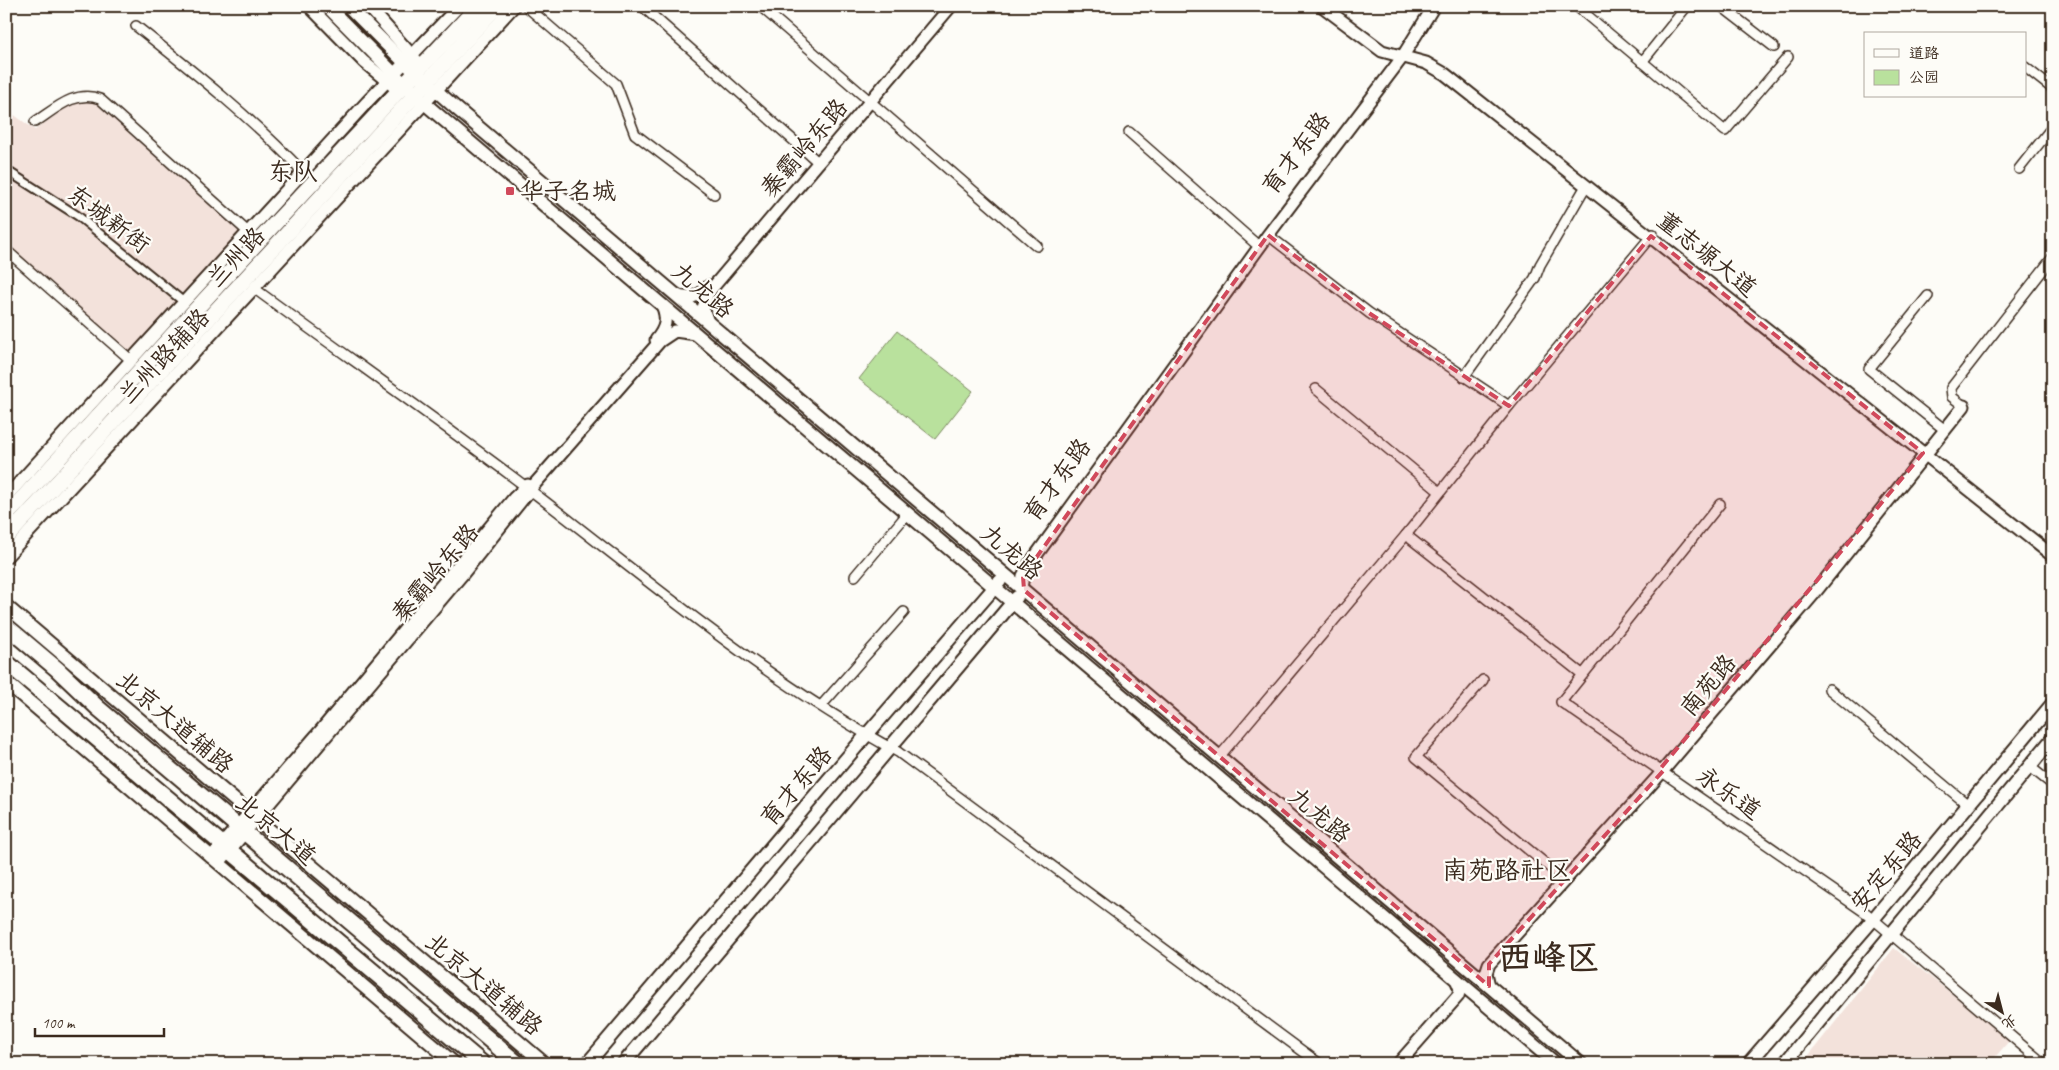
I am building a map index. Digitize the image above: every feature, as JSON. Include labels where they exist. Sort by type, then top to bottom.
[{"type":"main road","name":"九龙路","points":[[328,6],[405,89],[662,304],[1556,1064]]},
{"type":"main road","name":"九龙路","points":[[348,6],[421,73],[675,294],[1581,1064]]},
{"type":"main road","name":"兰州路","points":[[421,73],[478,6]]},
{"type":"main road","name":"兰州路","points":[[6,516],[405,89],[497,6]]},
{"type":"main road","name":"兰州路","points":[[6,538],[405,89]]},
{"type":"main road","name":"育才东路","points":[[587,1064],[994,587],[1007,576]]},
{"type":"main road","name":"育才东路","points":[[623,1064],[1013,602],[1021,588]]},
{"type":"main road","name":"北京大道辅路","points":[[6,606],[546,1064]]},
{"type":"main road","name":"北京大道","points":[[6,626],[518,1064]]},
{"type":"main road","name":"北京大道","points":[[6,662],[227,846],[483,1064]]},
{"type":"main road","points":[[6,682],[455,1064]]},
{"type":"main road","name":"安定东路","points":[[1748,1064],[1874,920],[2053,703]]},
{"type":"main road","name":"安定东路","points":[[1784,1064],[1895,938],[2053,738]]},
{"type":"street","points":[[309,6],[405,89]]},
{"type":"street","points":[[368,6],[421,73]]},
{"type":"street","name":"兰州路辅路","points":[[421,73],[459,6]]},
{"type":"street","name":"兰州路辅路","points":[[6,497],[304,173],[405,89],[421,73],[514,6]]},
{"type":"street","points":[[526,6],[616,84],[635,134],[714,194]]},
{"type":"street","points":[[642,6],[818,162]]},
{"type":"street","points":[[760,6],[1037,246]]},
{"type":"street","name":"秦霸岭东路","points":[[708,322],[703,308],[708,293],[946,6]]},
{"type":"street","name":"秦霸岭东路","points":[[869,101],[951,6]]},
{"type":"street","name":"董志塬大道","points":[[1322,6],[1374,46],[1401,54]]},
{"type":"street","name":"董志塬大道","points":[[1330,6],[1377,43],[1434,67],[1652,235],[2053,550]]},
{"type":"street","name":"育才东路","points":[[1007,576],[1024,562],[1255,243],[1401,54],[1428,6]]},
{"type":"street","name":"育才东路","points":[[1021,588],[1023,576],[1028,565],[1401,54],[1434,6]]},
{"type":"street","points":[[1576,6],[1725,131],[1788,57]]},
{"type":"street","points":[[1642,62],[1687,6]]},
{"type":"street","points":[[1721,6],[1774,48]]},
{"type":"street","points":[[136,26],[201,78],[283,150],[304,173]]},
{"type":"street","points":[[2026,68],[2053,89]]},
{"type":"street","name":"兰州路辅路","points":[[6,557],[255,289],[405,89]]},
{"type":"street","points":[[35,122],[72,98],[91,96],[100,99],[248,232]]},
{"type":"street","points":[[2019,170],[2053,126]]},
{"type":"street","points":[[1129,132],[1255,243]]},
{"type":"street","name":"秦霸岭东路","points":[[675,294],[680,297],[693,298],[705,291],[818,162]]},
{"type":"street","name":"东城新街","points":[[6,170],[78,216],[185,303]]},
{"type":"street","points":[[1464,377],[1535,278],[1540,264],[1583,191]]},
{"type":"street","points":[[1268,234],[1369,313],[1509,406]]},
{"type":"street","points":[[1219,757],[1406,535],[1509,406],[1652,235]]},
{"type":"street","points":[[6,250],[132,361]]},
{"type":"street","points":[[1962,405],[1952,397],[1951,388],[2053,257]]},
{"type":"street","points":[[255,289],[528,489],[745,656],[821,706],[889,747],[1320,1064]]},
{"type":"street","points":[[1928,296],[1869,369],[1944,429]]},
{"type":"street","name":"秦霸岭东路","points":[[215,860],[663,331],[666,318],[662,304]]},
{"type":"street","name":"秦霸岭东路","points":[[528,489],[660,341],[675,331],[696,334]]},
{"type":"street","points":[[1316,389],[1440,492]]},
{"type":"street","name":"南苑路","points":[[1467,967],[1474,969],[1482,966],[1661,769],[1926,452],[1962,405]]},
{"type":"street","name":"董志塬大道","points":[[1926,452],[2053,556]]},
{"type":"street","points":[[1406,535],[1582,674],[1720,504]]},
{"type":"street","points":[[855,576],[908,513]]},
{"type":"street","points":[[821,706],[904,612]]},
{"type":"street","name":"永乐道","points":[[1582,674],[1561,702],[1661,769],[1874,920],[2044,1064]]},
{"type":"street","points":[[1483,680],[1416,758],[1563,877]]},
{"type":"street","points":[[1828,689],[1968,805]]},
{"type":"street","points":[[2029,766],[2053,786]]},
{"type":"street","name":"南苑路","points":[[1489,986],[1486,972],[1489,964],[1563,877]]},
{"type":"street","points":[[1398,1064],[1458,996],[1460,989],[1456,979]]},
{"type":"street","points":[[1404,1064],[1460,1000],[1468,997],[1478,998]]},
{"type":"highlighted area","points":[[1268,235],[1369,313],[1509,406],[1651,236],[1923,453],[1660,769],[1663,771],[1489,964],[1489,986],[1024,590],[1023,576]]},
{"type":"shaded area","points":[[99,99],[242,231],[129,354],[6,245],[6,109],[35,130],[76,100]]},
{"type":"shaded area","points":[[1894,948],[2010,1040],[1989,1064],[1802,1064]]},
{"type":"green space","points":[[897,331],[973,391],[935,439],[859,379]]},
{"type":"place","name":"华子名城","points":[[510,191]]},
{"type":"district","name":"东队","points":[[293,172]]},
{"type":"district","name":"南苑路社区","points":[[1507,870]]},
{"type":"district","name":"西峰区","points":[[1549,957]]}]
